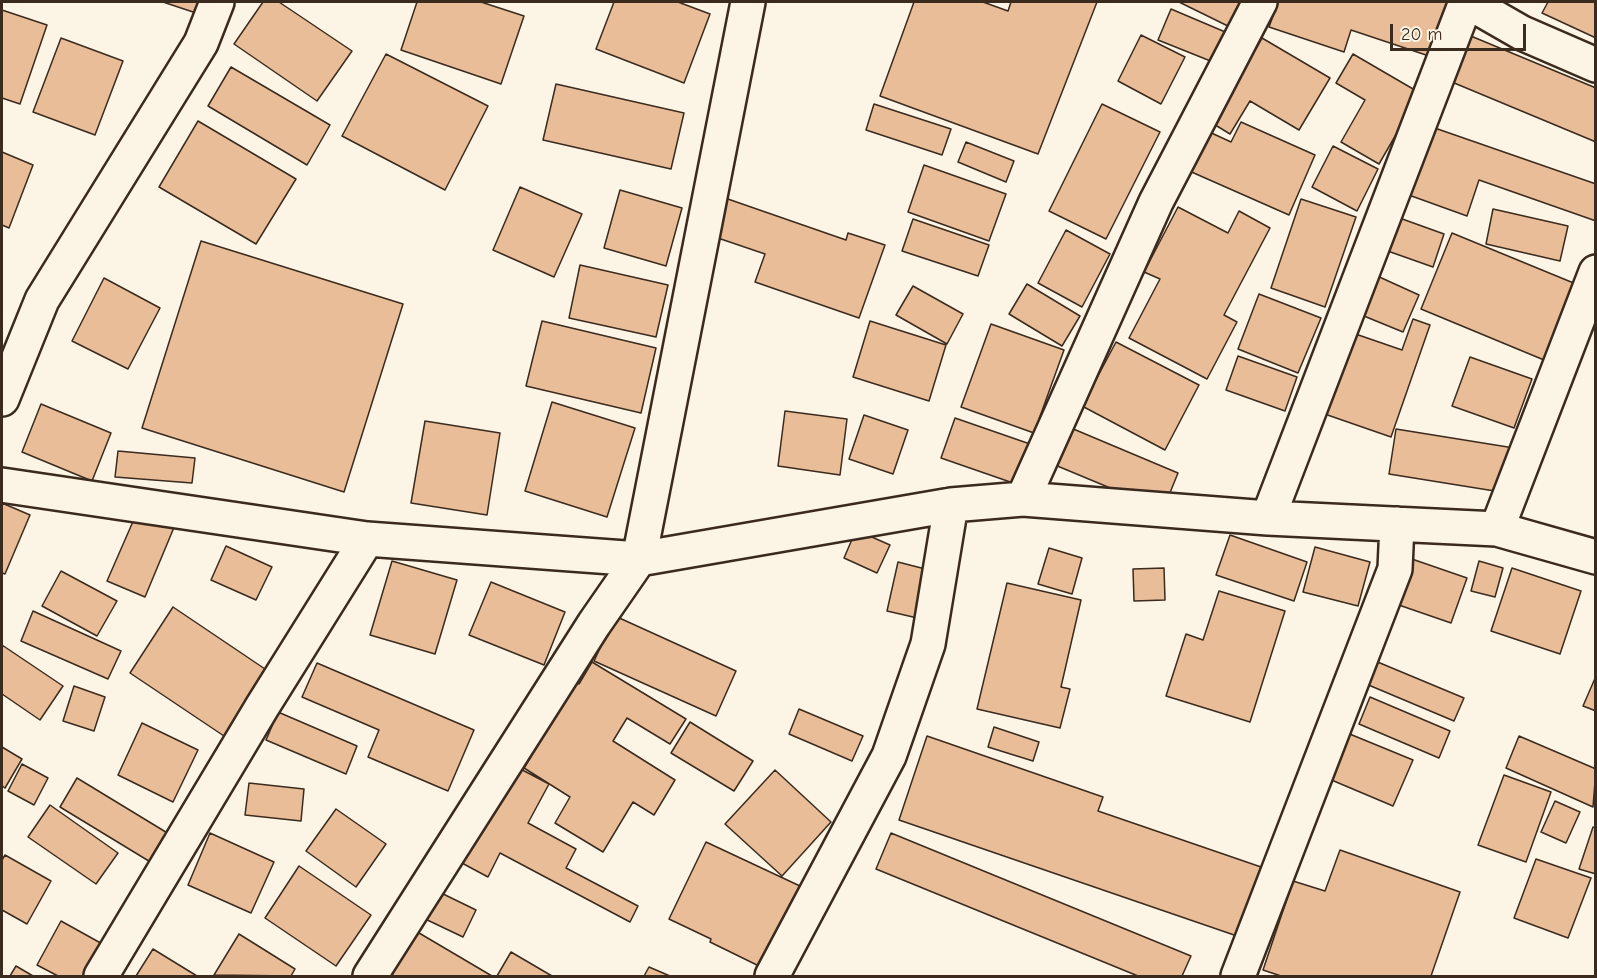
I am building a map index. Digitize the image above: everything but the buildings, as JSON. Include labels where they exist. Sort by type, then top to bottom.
[{"type":"street","points":[[2,399],[42,300],[201,43],[217,2]]},
{"type":"street","points":[[370,976],[594,624],[639,559],[748,2]]},
{"type":"street","points":[[1023,499],[1156,202],[1260,2]]},
{"type":"street","points":[[1268,518],[1467,2],[1521,33],[1596,65]]},
{"type":"street","points":[[1497,528],[1596,272]]},
{"type":"street","points":[[2,485],[367,539],[639,559],[951,505],[1023,499],[1268,518],[1497,528],[1596,557]]},
{"type":"street","points":[[772,976],[889,756],[928,644],[951,505]]},
{"type":"street","points":[[1238,976],[1395,569],[1397,524]]},
{"type":"street","points":[[100,976],[367,539]]}]
